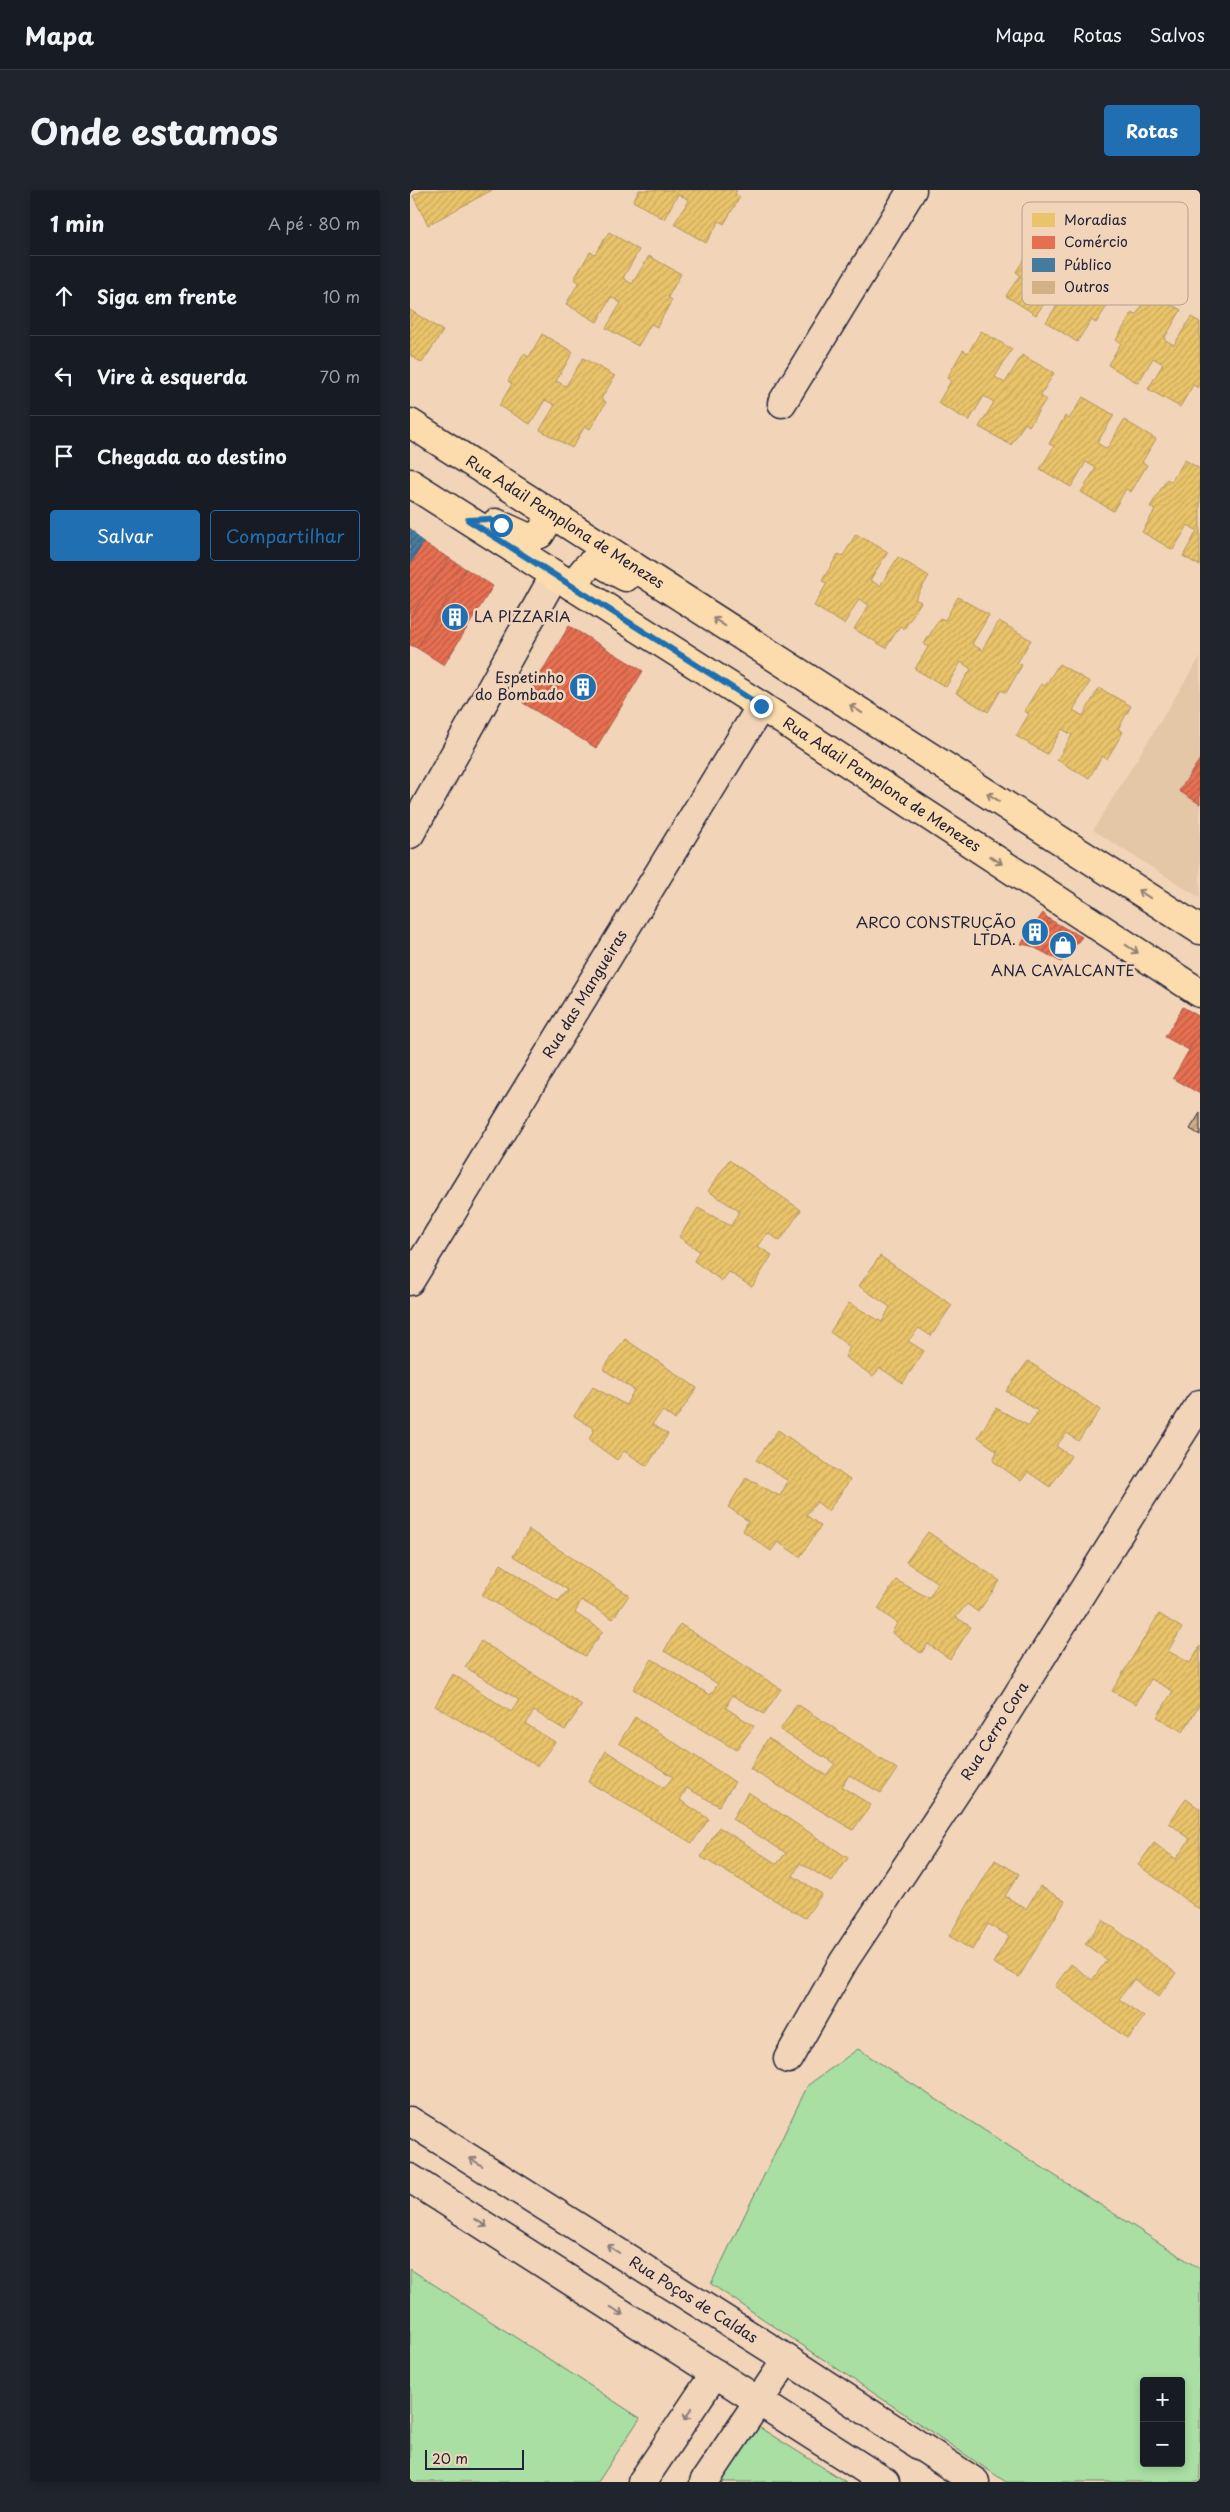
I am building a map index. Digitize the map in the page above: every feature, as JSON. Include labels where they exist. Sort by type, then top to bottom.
[{"type":"main road","name":"Rua Adail Pamplona de Menezes","points":[[410,423],[1200,930]]},
{"type":"main road","name":"Rua Adail Pamplona de Menezes","points":[[410,483],[761,706],[1200,994]]},
{"type":"main road","points":[[468,520],[488,519],[529,538],[540,534],[552,514]]},
{"type":"main road","points":[[563,581],[596,562],[602,562],[635,582],[650,578]]},
{"type":"street","points":[[782,403],[912,190]]},
{"type":"street","points":[[410,834],[563,581]]},
{"type":"street","name":"Rua das Mangueiras","points":[[410,1281],[761,706]]},
{"type":"street","name":"Rua Cerro Cora","points":[[788,2059],[844,1961],[975,1763],[1200,1404]]},
{"type":"street","name":"Rua Poços de Caldas","points":[[410,2121],[788,2359],[976,2482]]},
{"type":"street","points":[[410,2178],[886,2482]]},
{"type":"street","points":[[704,2482],[788,2359]]},
{"type":"street","points":[[642,2482],[715,2373]]},
{"type":"shaded area","points":[[1200,657],[1200,898],[1093,830]]},
{"type":"green space","points":[[858,2049],[1200,2269],[1200,2482],[1006,2482],[711,2284],[808,2085]]},
{"type":"green space","points":[[410,2269],[640,2418],[598,2482],[410,2482]]},
{"type":"green space","points":[[754,2424],[846,2482],[716,2482]]},
{"type":"building: Moradias","points":[[423,190],[492,190],[428,225],[413,196]]},
{"type":"building: Moradias","points":[[639,190],[737,190],[735,194],[740,197],[724,224],[719,221],[706,243],[674,224],[689,200],[678,194],[664,219],[633,201]]},
{"type":"building: Moradias","points":[[609,232],[639,250],[623,278],[632,284],[649,256],[681,274],[668,297],[672,300],[657,327],[651,324],[638,346],[606,328],[621,303],[611,297],[597,322],[566,304],[579,282],[574,279],[590,252],[595,254]]},
{"type":"building: Moradias","points":[[1022,262],[1022,305],[1043,305],[1036,315],[1006,296],[1020,275],[1016,272]]},
{"type":"building: Moradias","points":[[1057,305],[1108,305],[1096,323],[1091,320],[1077,342],[1046,322]]},
{"type":"building: Moradias","points":[[1142,305],[1172,305],[1181,310],[1164,339],[1174,345],[1191,317],[1200,322],[1200,384],[1198,388],[1193,385],[1180,407],[1148,389],[1163,364],[1153,358],[1138,383],[1108,365],[1121,343],[1116,340],[1132,313],[1136,315]]},
{"type":"building: Moradias","points":[[410,310],[443,331],[422,363],[410,355]]},
{"type":"building: Moradias","points":[[981,331],[1012,349],[995,377],[1005,383],[1022,355],[1054,373],[1040,396],[1046,399],[1029,426],[1025,423],[1011,445],[979,427],[994,402],[984,396],[969,421],[938,403],[951,381],[947,378],[963,350],[968,353]]},
{"type":"building: Moradias","points":[[542,334],[573,352],[556,381],[566,386],[583,358],[615,376],[601,399],[606,402],[590,429],[585,426],[572,448],[540,430],[555,405],[545,400],[530,424],[499,406],[512,384],[508,381],[524,354],[529,357]]},
{"type":"building: Moradias","points":[[1083,397],[1114,415],[1097,443],[1107,449],[1124,420],[1156,439],[1142,462],[1147,465],[1131,492],[1126,489],[1113,511],[1081,492],[1096,468],[1086,462],[1071,487],[1040,469],[1054,446],[1049,444],[1065,416],[1069,419]]},
{"type":"building: Moradias","points":[[1185,460],[1200,469],[1200,566],[1183,556],[1197,531],[1188,525],[1173,550],[1142,532],[1155,510],[1150,507],[1167,479],[1171,482]]},
{"type":"building: Moradias","points":[[856,534],[888,552],[870,580],[880,586],[898,557],[929,576],[915,599],[921,602],[904,629],[900,626],[886,648],[854,629],[869,605],[859,599],[844,624],[814,606],[827,583],[822,581],[838,554],[843,556]]},
{"type":"building: Moradias","points":[[958,597],[989,615],[972,644],[982,650],[999,621],[1031,640],[1017,663],[1022,665],[1006,693],[1001,690],[988,712],[956,693],[971,669],[961,662],[946,687],[915,669],[928,647],[924,644],[940,618],[945,620]]},
{"type":"building: Moradias","points":[[1059,664],[1090,682],[1073,710],[1083,716],[1099,688],[1131,706],[1118,729],[1123,732],[1107,759],[1102,756],[1089,778],[1057,760],[1072,735],[1062,729],[1047,754],[1016,736],[1029,714],[1024,711],[1041,684],[1045,686]]},
{"type":"building: Moradias","points":[[729,1160],[801,1210],[780,1241],[768,1233],[757,1246],[772,1255],[752,1287],[729,1272],[722,1281],[694,1261],[699,1251],[679,1237],[698,1208],[731,1226],[739,1211],[708,1191]]},
{"type":"building: Moradias","points":[[880,1256],[952,1305],[931,1336],[919,1328],[908,1341],[924,1351],[903,1383],[880,1368],[873,1376],[845,1357],[850,1347],[830,1332],[849,1303],[882,1322],[890,1307],[859,1286]]},
{"type":"building: Moradias","points":[[625,1339],[697,1388],[675,1420],[663,1411],[652,1424],[668,1434],[647,1466],[624,1451],[617,1460],[589,1440],[594,1429],[574,1416],[593,1387],[626,1405],[634,1390],[603,1369]]},
{"type":"building: Moradias","points":[[1028,1361],[1100,1410],[1078,1441],[1067,1433],[1056,1446],[1071,1456],[1050,1487],[1028,1472],[1021,1481],[993,1461],[997,1451],[978,1437],[996,1408],[1029,1426],[1038,1411],[1006,1391]]},
{"type":"building: Moradias","points":[[778,1430],[850,1480],[828,1511],[817,1502],[806,1515],[821,1526],[800,1557],[778,1542],[771,1551],[743,1531],[748,1521],[728,1507],[746,1478],[780,1496],[788,1481],[756,1460]]},
{"type":"building: Moradias","points":[[529,1530],[629,1595],[613,1619],[581,1600],[575,1613],[603,1631],[585,1656],[482,1595],[501,1564],[558,1601],[568,1590],[513,1556]]},
{"type":"building: Moradias","points":[[928,1532],[1000,1581],[978,1612],[967,1604],[956,1617],[971,1627],[950,1659],[928,1644],[921,1653],[892,1633],[897,1623],[878,1609],[896,1580],[929,1598],[938,1583],[906,1562]]},
{"type":"building: Moradias","points":[[1159,1614],[1182,1628],[1168,1651],[1190,1663],[1200,1646],[1200,1704],[1183,1732],[1157,1717],[1173,1691],[1151,1679],[1136,1704],[1112,1691]]},
{"type":"building: Moradias","points":[[680,1624],[781,1689],[764,1714],[732,1695],[726,1708],[754,1726],[736,1750],[633,1689],[652,1659],[710,1695],[718,1684],[664,1651]]},
{"type":"building: Moradias","points":[[481,1641],[582,1705],[565,1730],[534,1711],[526,1724],[555,1742],[537,1766],[435,1706],[453,1674],[511,1712],[519,1700],[465,1667]]},
{"type":"building: Moradias","points":[[797,1704],[897,1769],[881,1793],[849,1775],[842,1787],[871,1805],[853,1830],[750,1769],[768,1738],[826,1775],[835,1764],[780,1730]]},
{"type":"building: Moradias","points":[[635,1717],[735,1782],[719,1806],[687,1788],[680,1800],[709,1819],[692,1843],[588,1782],[606,1751],[664,1788],[673,1777],[619,1743]]},
{"type":"building: Moradias","points":[[748,1792],[848,1858],[832,1882],[800,1863],[793,1876],[822,1894],[805,1918],[701,1857],[719,1827],[777,1864],[786,1853],[732,1819]]},
{"type":"building: Moradias","points":[[1186,1799],[1200,1809],[1200,1910],[1138,1865],[1154,1843],[1176,1859],[1190,1839],[1169,1823]]},
{"type":"building: Moradias","points":[[995,1860],[1019,1874],[1005,1896],[1026,1909],[1040,1886],[1065,1901],[1019,1977],[993,1963],[1009,1936],[988,1924],[972,1950],[949,1936]]},
{"type":"building: Moradias","points":[[1103,1920],[1176,1973],[1158,1997],[1134,1979],[1119,1999],[1144,2017],[1128,2039],[1055,1986],[1071,1964],[1092,1980],[1107,1960],[1085,1944]]},
{"type":"building: Comércio","points":[[423,543],[449,558],[410,618],[410,564]]},
{"type":"building: Comércio","points":[[449,558],[466,569],[417,648],[410,645],[410,618]]},
{"type":"building: Comércio","name":"LA PIZZARIA","points":[[466,569],[493,586],[444,665],[417,648]]},
{"type":"building: Comércio","name":"Espetinho do Bombado","points":[[569,626],[643,671],[596,748],[523,703]]},
{"type":"building: Comércio","points":[[1200,759],[1200,804],[1179,791]]},
{"type":"building: Comércio","name":"ARCO CONSTRUÇÃO LTDA.","points":[[1043,913],[1049,919],[1031,946],[1021,944]]},
{"type":"building: Comércio","points":[[1049,919],[1065,928],[1043,952],[1031,946]]},
{"type":"building: Comércio","name":"ANA CAVALCANTE","points":[[1065,928],[1082,937],[1061,962],[1043,952]]},
{"type":"building: Comércio","points":[[1183,1007],[1200,1017],[1200,1031],[1189,1050],[1165,1037]]},
{"type":"building: Comércio","points":[[1200,1031],[1200,1094],[1173,1078]]},
{"type":"building: Público","points":[[410,528],[423,543],[410,564]]},
{"type":"building: Outros","points":[[1200,1113],[1200,1135],[1190,1129]]},
{"type":"place","name":"LA PIZZARIA","points":[[455,617]]},
{"type":"place","name":"Espetinho do Bombado","points":[[583,687]]},
{"type":"place","name":"ARCO CONSTRUÇÃO LTDA.","points":[[1035,932]]},
{"type":"place","name":"ANA CAVALCANTE","points":[[1063,945]]},
{"type":"route","points":[[501,525],[488,519],[468,520],[761,706]]}]
